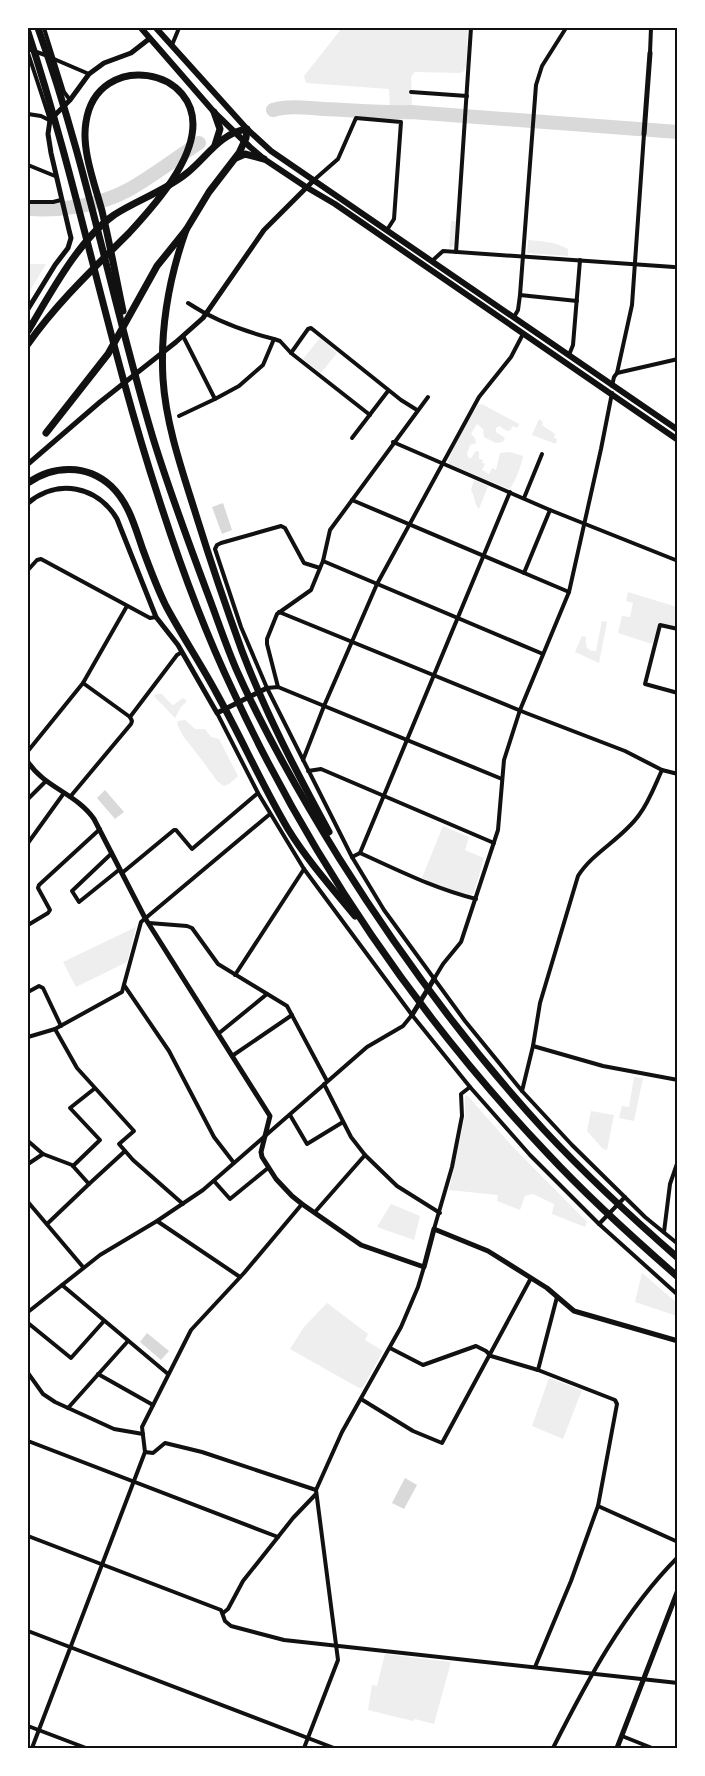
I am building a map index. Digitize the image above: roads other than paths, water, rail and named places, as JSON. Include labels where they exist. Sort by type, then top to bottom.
[{"type":"highway","points":[[38,28],[61,98],[139,387],[172,494],[236,669],[277,752],[356,886],[439,1005],[511,1094],[546,1133],[678,1258]]},
{"type":"highway","points":[[28,32],[70,170],[142,444],[158,497],[200,612],[232,690],[268,763],[306,832],[377,944]]},
{"type":"highway","points":[[28,344],[72,288],[129,234],[158,199],[179,167],[190,144],[192,130],[189,109],[178,90],[160,79],[141,74],[122,77],[110,82],[100,90],[89,107],[85,128],[87,152],[108,237],[139,387]]},
{"type":"highway","points":[[214,112],[220,128],[215,145]]},
{"type":"highway","points":[[28,332],[80,249],[112,216],[186,174],[215,145],[234,132],[247,129],[244,142],[236,158],[209,192],[186,230],[152,274],[108,354],[46,433]]},
{"type":"highway","points":[[236,158],[245,154],[264,159]]},
{"type":"highway","points":[[186,230],[171,278],[163,328],[163,380],[167,414],[187,485],[246,661],[291,761],[356,886]]},
{"type":"highway","points":[[28,483],[52,471],[66,469],[85,471],[98,476],[110,485],[126,505],[165,603],[218,694],[289,830],[325,881],[377,944],[435,1022],[520,1124],[580,1188],[678,1277]]},
{"type":"main road","points":[[141,28],[214,112],[264,159],[335,204],[678,440]]},
{"type":"main road","points":[[156,28],[247,129],[271,150],[678,430]]},
{"type":"street","points":[[44,28],[64,92],[70,100]]},
{"type":"street","points":[[172,45],[179,28]]},
{"type":"street","points":[[456,252],[471,28]]},
{"type":"street","points":[[514,317],[518,310],[520,296],[533,110],[538,73],[566,28]]},
{"type":"street","points":[[28,1312],[100,1255],[157,1221],[214,1181],[366,1047],[403,1026],[412,1015],[443,964],[461,942],[498,830],[504,760],[520,710],[568,592],[612,385],[617,373],[632,305],[651,28]]},
{"type":"street","points":[[50,120],[70,100],[89,74],[104,63],[132,54],[149,38]]},
{"type":"street","points":[[28,51],[54,59],[89,74]]},
{"type":"street","points":[[28,51],[50,120],[48,134],[55,176],[71,238],[70,244],[28,309]]},
{"type":"street","points":[[411,92],[467,97]]},
{"type":"street","points":[[28,114],[50,120]]},
{"type":"street","points":[[28,464],[206,315],[264,230],[306,187],[338,159],[356,118],[401,122],[394,219],[387,230]]},
{"type":"street","points":[[28,165],[55,176]]},
{"type":"street","points":[[28,202],[62,201]]},
{"type":"street","points":[[432,261],[443,251],[674,267]]},
{"type":"street","points":[[569,355],[573,345],[580,260]]},
{"type":"street","points":[[520,296],[576,301]]},
{"type":"street","points":[[188,303],[206,315],[234,327],[280,341],[291,352],[370,415]]},
{"type":"street","points":[[291,352],[308,329],[311,328],[388,391],[417,410]]},
{"type":"street","points":[[303,760],[324,706],[377,584],[478,397],[511,356],[523,334]]},
{"type":"street","points":[[183,336],[215,399]]},
{"type":"street","points":[[179,416],[239,386],[263,365],[274,339]]},
{"type":"street","points":[[617,373],[678,359]]},
{"type":"street","points":[[352,438],[388,391]]},
{"type":"street","points":[[278,687],[267,641],[279,612],[311,590],[323,561],[330,530],[428,397]]},
{"type":"street","points":[[393,442],[550,510],[678,561]]},
{"type":"street","points":[[524,498],[542,454]]},
{"type":"street","points":[[28,503],[38,495],[52,489],[68,488],[85,490],[102,500],[117,519],[156,617],[182,652],[217,713],[258,793],[304,870],[412,1015],[530,1155],[600,1224],[678,1295]]},
{"type":"street","points":[[352,857],[360,853],[510,492]]},
{"type":"street","points":[[352,500],[568,592]]},
{"type":"street","points":[[524,573],[550,510]]},
{"type":"street","points":[[320,568],[304,563],[283,526],[215,546],[241,627],[267,688],[352,857],[384,910],[480,1041],[522,1091],[572,1145],[625,1197],[678,1244]]},
{"type":"street","points":[[28,570],[37,560],[41,559],[150,618],[156,617]]},
{"type":"street","points":[[323,561],[543,654]]},
{"type":"street","points":[[28,751],[83,683],[127,606]]},
{"type":"street","points":[[279,612],[625,751],[662,770],[678,774]]},
{"type":"street","points":[[677,691],[645,684],[660,625],[678,629]]},
{"type":"street","points":[[130,717],[177,655],[182,652]]},
{"type":"street","points":[[70,797],[131,724],[132,720],[83,683]]},
{"type":"street","points":[[217,713],[267,688],[278,687],[502,779]]},
{"type":"street","points":[[28,762],[35,772],[87,810],[100,828],[145,918],[276,1126]]},
{"type":"street","points":[[308,771],[320,769],[494,843]]},
{"type":"street","points":[[522,1091],[533,1046],[540,1003],[578,876],[585,865],[638,816],[662,770]]},
{"type":"street","points":[[28,799],[46,780]]},
{"type":"street","points":[[28,843],[64,793]]},
{"type":"street","points":[[112,853],[72,891],[78,902],[174,830],[192,849],[258,793]]},
{"type":"street","points":[[28,1037],[55,1029],[122,992],[141,922],[270,814]]},
{"type":"street","points":[[28,925],[50,910],[38,888],[39,885],[100,828]]},
{"type":"street","points":[[360,853],[424,883],[476,899]]},
{"type":"street","points":[[235,975],[304,870]]},
{"type":"street","points":[[149,923],[192,928],[218,964],[287,1006],[326,1082],[351,1138],[364,1155],[397,1186],[440,1213]]},
{"type":"street","points":[[124,985],[169,1051],[214,1137],[234,1163]]},
{"type":"street","points":[[28,992],[39,986],[43,988],[61,1026]]},
{"type":"street","points":[[218,1034],[267,994]]},
{"type":"street","points":[[232,1056],[292,1015]]},
{"type":"street","points":[[55,1029],[77,1068],[134,1131],[119,1144],[144,1171],[183,1204]]},
{"type":"street","points":[[533,1046],[603,1066],[678,1080]]},
{"type":"street","points":[[222,1613],[228,1609],[243,1581],[316,1492],[342,1432],[390,1348],[411,1304],[440,1213],[462,1116],[461,1094],[470,1086]]},
{"type":"street","points":[[73,1166],[100,1140],[70,1108],[94,1089]]},
{"type":"street","points":[[290,1115],[307,1144],[344,1122]]},
{"type":"street","points":[[262,1157],[261,1152],[270,1116]]},
{"type":"street","points":[[28,1141],[43,1154],[73,1166],[90,1184]]},
{"type":"street","points":[[254,1146],[268,1168],[292,1196],[302,1204],[361,1245],[424,1267]]},
{"type":"street","points":[[46,1224],[125,1151]]},
{"type":"street","points":[[28,1164],[43,1154]]},
{"type":"street","points":[[314,1212],[364,1155]]},
{"type":"street","points":[[664,1232],[670,1184],[678,1160]]},
{"type":"street","points":[[214,1181],[230,1200],[268,1168]]},
{"type":"street","points":[[600,1224],[625,1197]]},
{"type":"street","points":[[28,1202],[83,1267]]},
{"type":"street","points":[[32,1748],[145,1452],[142,1427],[168,1374],[190,1330],[240,1277],[302,1204]]},
{"type":"street","points":[[157,1221],[240,1277]]},
{"type":"street","points":[[434,1229],[488,1251],[531,1278],[574,1311],[678,1341]]},
{"type":"street","points":[[361,1398],[413,1431],[442,1443],[531,1278]]},
{"type":"street","points":[[62,1285],[168,1374]]},
{"type":"street","points":[[538,1370],[557,1297]]},
{"type":"street","points":[[28,1302],[32,1308]]},
{"type":"street","points":[[28,1323],[71,1358],[104,1321]]},
{"type":"street","points":[[68,1408],[128,1341]]},
{"type":"street","points":[[390,1348],[423,1365],[476,1346],[491,1356],[538,1370],[615,1400],[617,1404],[598,1506],[571,1581],[535,1667]]},
{"type":"street","points":[[28,1373],[44,1394],[55,1402],[114,1429],[143,1434]]},
{"type":"street","points":[[98,1374],[153,1405]]},
{"type":"street","points":[[28,1441],[278,1537]]},
{"type":"street","points":[[145,1452],[153,1453],[165,1443],[202,1452],[316,1492]]},
{"type":"street","points":[[304,1748],[338,1660],[316,1492]]},
{"type":"street","points":[[598,1506],[678,1542]]},
{"type":"street","points":[[28,1536],[221,1610],[227,1624],[292,1641],[678,1683]]},
{"type":"street","points":[[553,1748],[575,1704],[614,1638],[651,1586],[678,1556]]},
{"type":"street","points":[[617,1748],[678,1590]]},
{"type":"street","points":[[28,1631],[334,1748]]},
{"type":"street","points":[[28,1726],[86,1748]]},
{"type":"street","points":[[622,1736],[652,1748]]},
{"type":"waterway","points":[[273,110],[298,107],[411,112],[678,132]]},
{"type":"waterway","points":[[28,209],[66,208],[105,200],[128,190],[199,143]]}]
